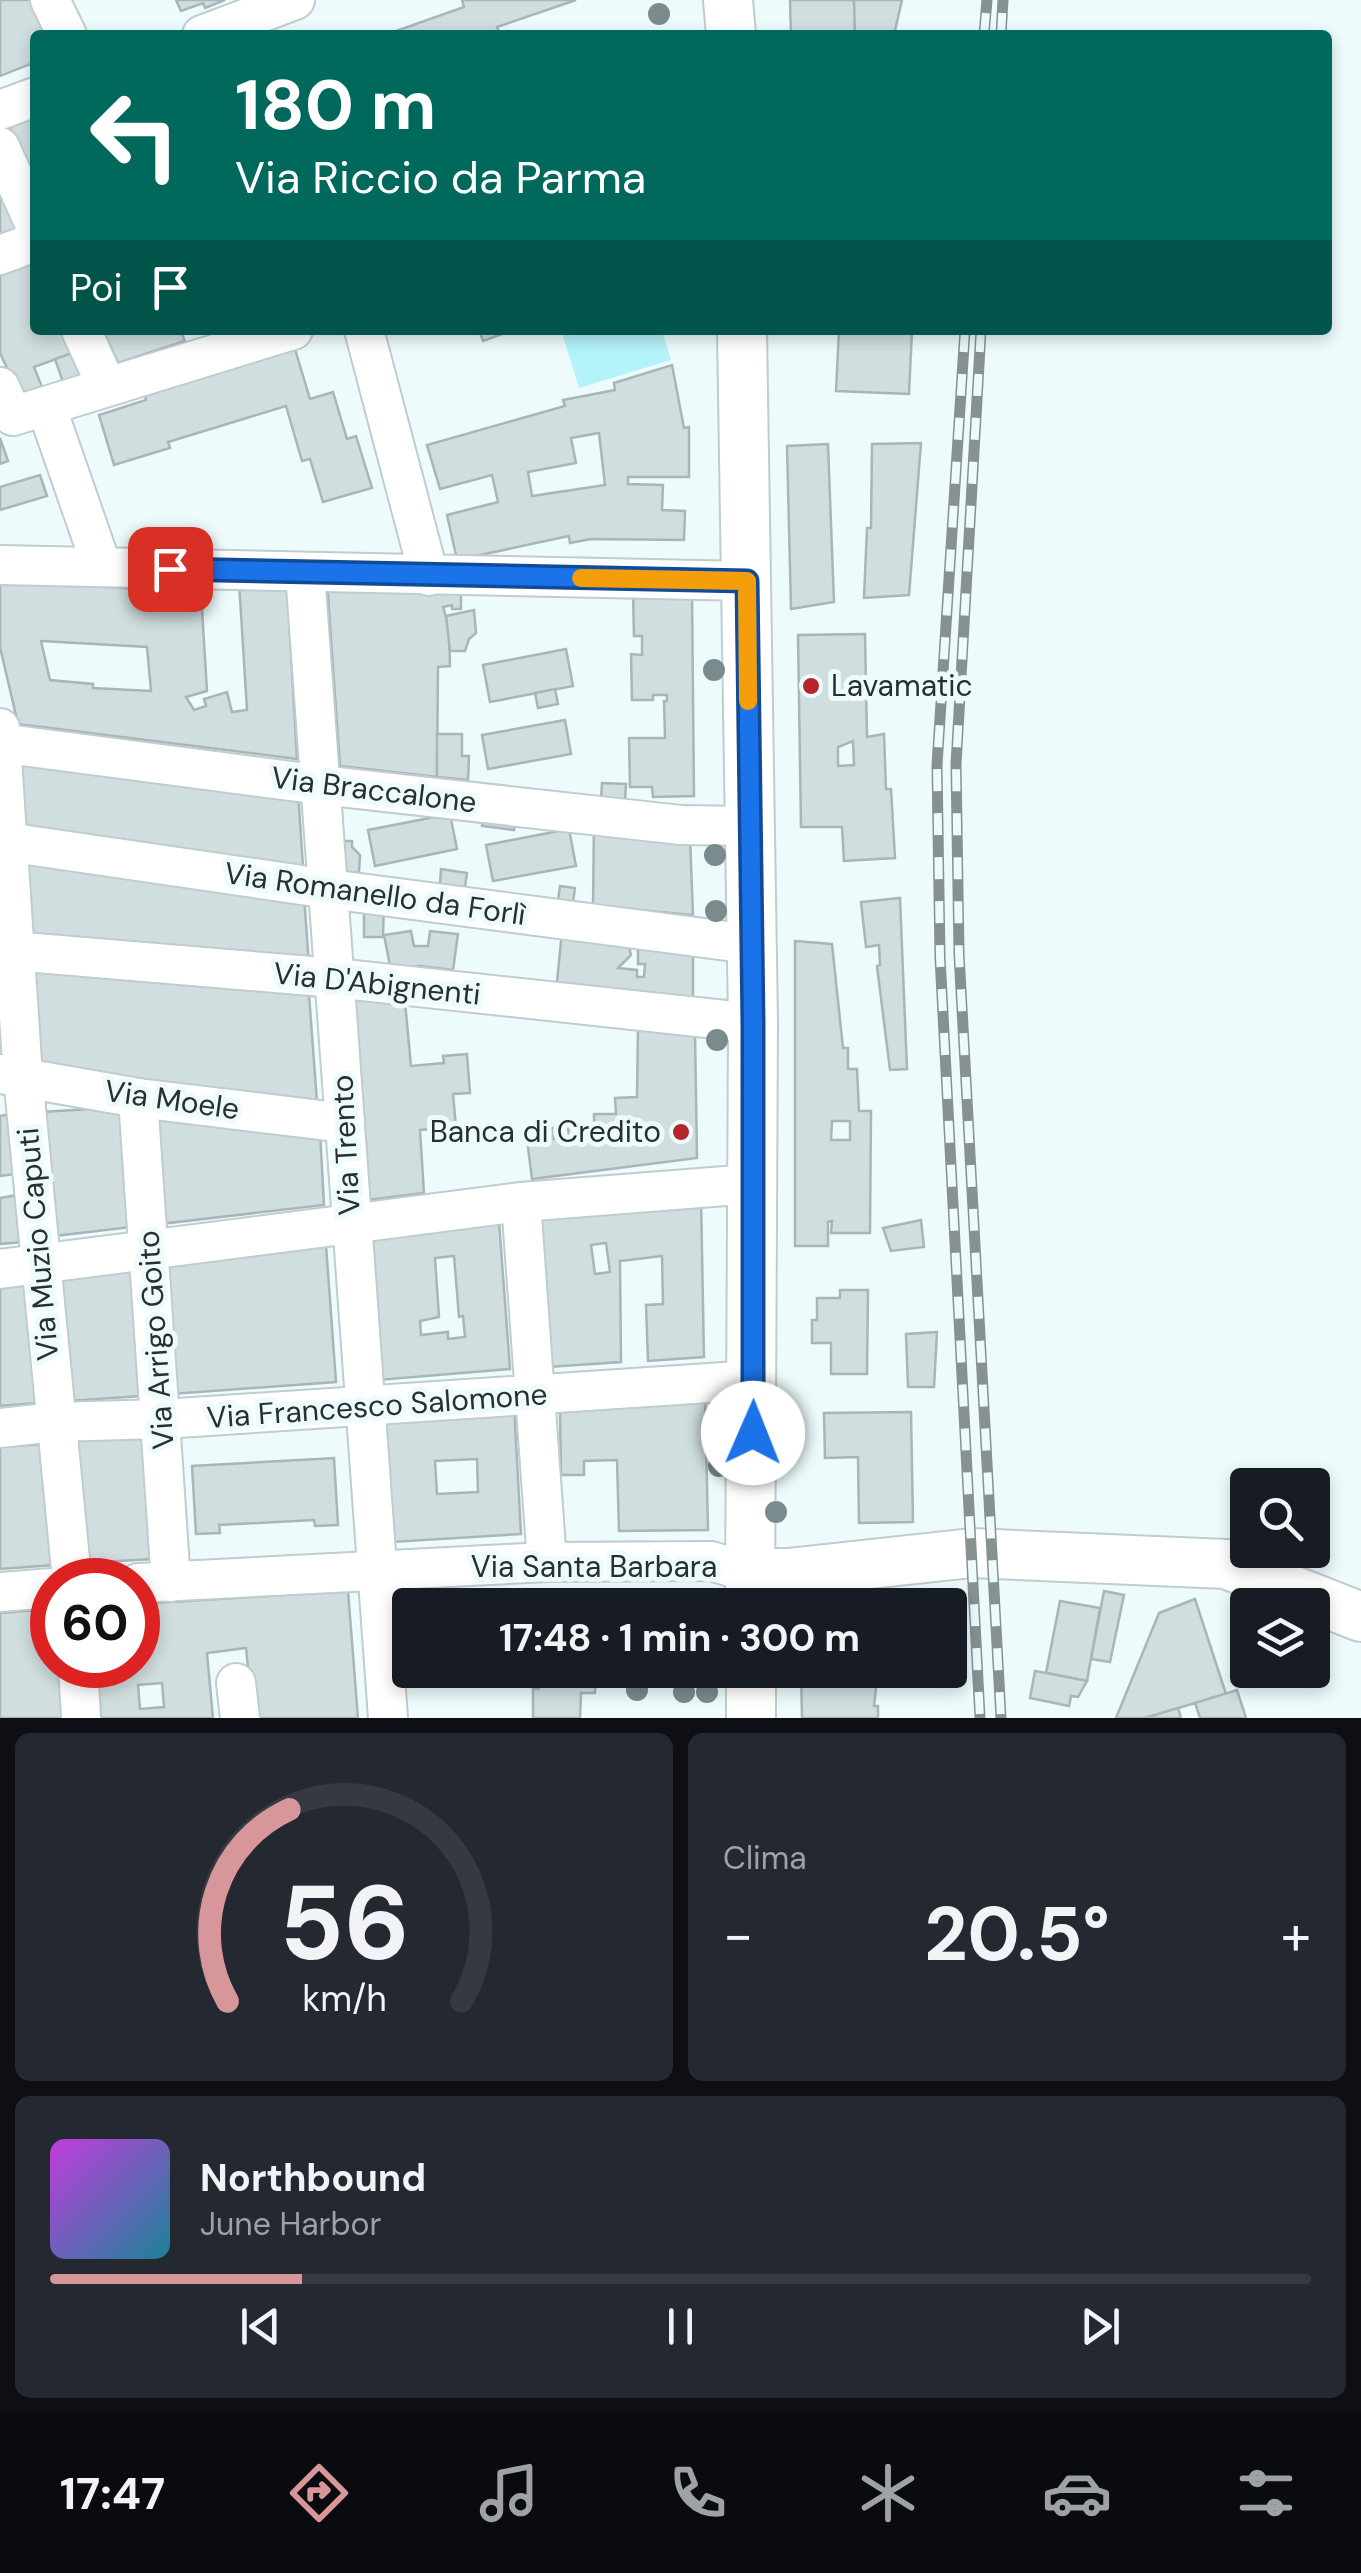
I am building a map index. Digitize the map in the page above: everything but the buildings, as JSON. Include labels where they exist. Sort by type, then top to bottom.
[{"type":"main road","points":[[728,0],[731,30]]},
{"type":"main road","points":[[742,335],[753,1023],[750,1588]]},
{"type":"main road","points":[[752,1588],[788,1572],[972,1553],[1226,1564],[1361,1617]]},
{"type":"main road","points":[[751,1688],[752,1718]]},
{"type":"street","points":[[50,0],[65,30]]},
{"type":"street","points":[[219,30],[286,10]]},
{"type":"street","points":[[0,110],[30,99]]},
{"type":"street","points":[[0,147],[30,214]]},
{"type":"street","points":[[0,255],[30,244]]},
{"type":"street","points":[[84,335],[106,386]]},
{"type":"street","points":[[0,387],[13,416],[106,386],[204,343],[259,335]]},
{"type":"street","points":[[365,335],[428,576]]},
{"type":"street","points":[[46,406],[102,567]]},
{"type":"street","points":[[0,565],[747,581]]},
{"type":"street","name":"Via Trento","points":[[306,572],[388,1718]]},
{"type":"street","name":"Via Braccalone","points":[[1,738],[321,785],[681,825],[748,826]]},
{"type":"street","name":"Via Muzio Caputi","points":[[1,738],[12,1090],[40,1264],[69,1558]]},
{"type":"street","name":"Via Romanello da Forlì","points":[[2,841],[328,889],[750,944]]},
{"type":"street","name":"Via D'Abignenti","points":[[8,951],[335,978],[753,1023]]},
{"type":"street","name":"Via Moele","points":[[12,1090],[138,1098],[345,1123]]},
{"type":"street","name":"Via Arrigo Goito","points":[[138,1098],[163,1420],[155,1558]]},
{"type":"street","points":[[0,1269],[521,1202],[751,1184]]},
{"type":"street","points":[[521,1202],[547,1562]]},
{"type":"street","name":"Via Francesco Salomone","points":[[0,1428],[754,1380]]},
{"type":"street","name":"Via Santa Barbara","points":[[160,1583],[547,1562],[711,1560],[749,1588]]},
{"type":"street","points":[[0,1592],[30,1590]]},
{"type":"street","points":[[79,1688],[81,1718]]},
{"type":"shaded area","points":[[563,335],[664,335],[671,360],[579,388]]},
{"type":"railway","points":[[984,30],[987,0]]},
{"type":"railway","points":[[1001,30],[1003,0]]},
{"type":"railway","points":[[965,335],[937,765],[940,957],[980,1718]]},
{"type":"railway","points":[[981,335],[956,764],[959,954],[1001,1718]]},
{"type":"slow traffic","points":[[581,578],[747,581],[748,701]]},
{"type":"place","name":"Lavamatic","points":[[811,686]]},
{"type":"place","name":"Banca di Credito","points":[[681,1132]]},
{"type":"route","points":[[170,569],[747,581],[753,1433]]}]
